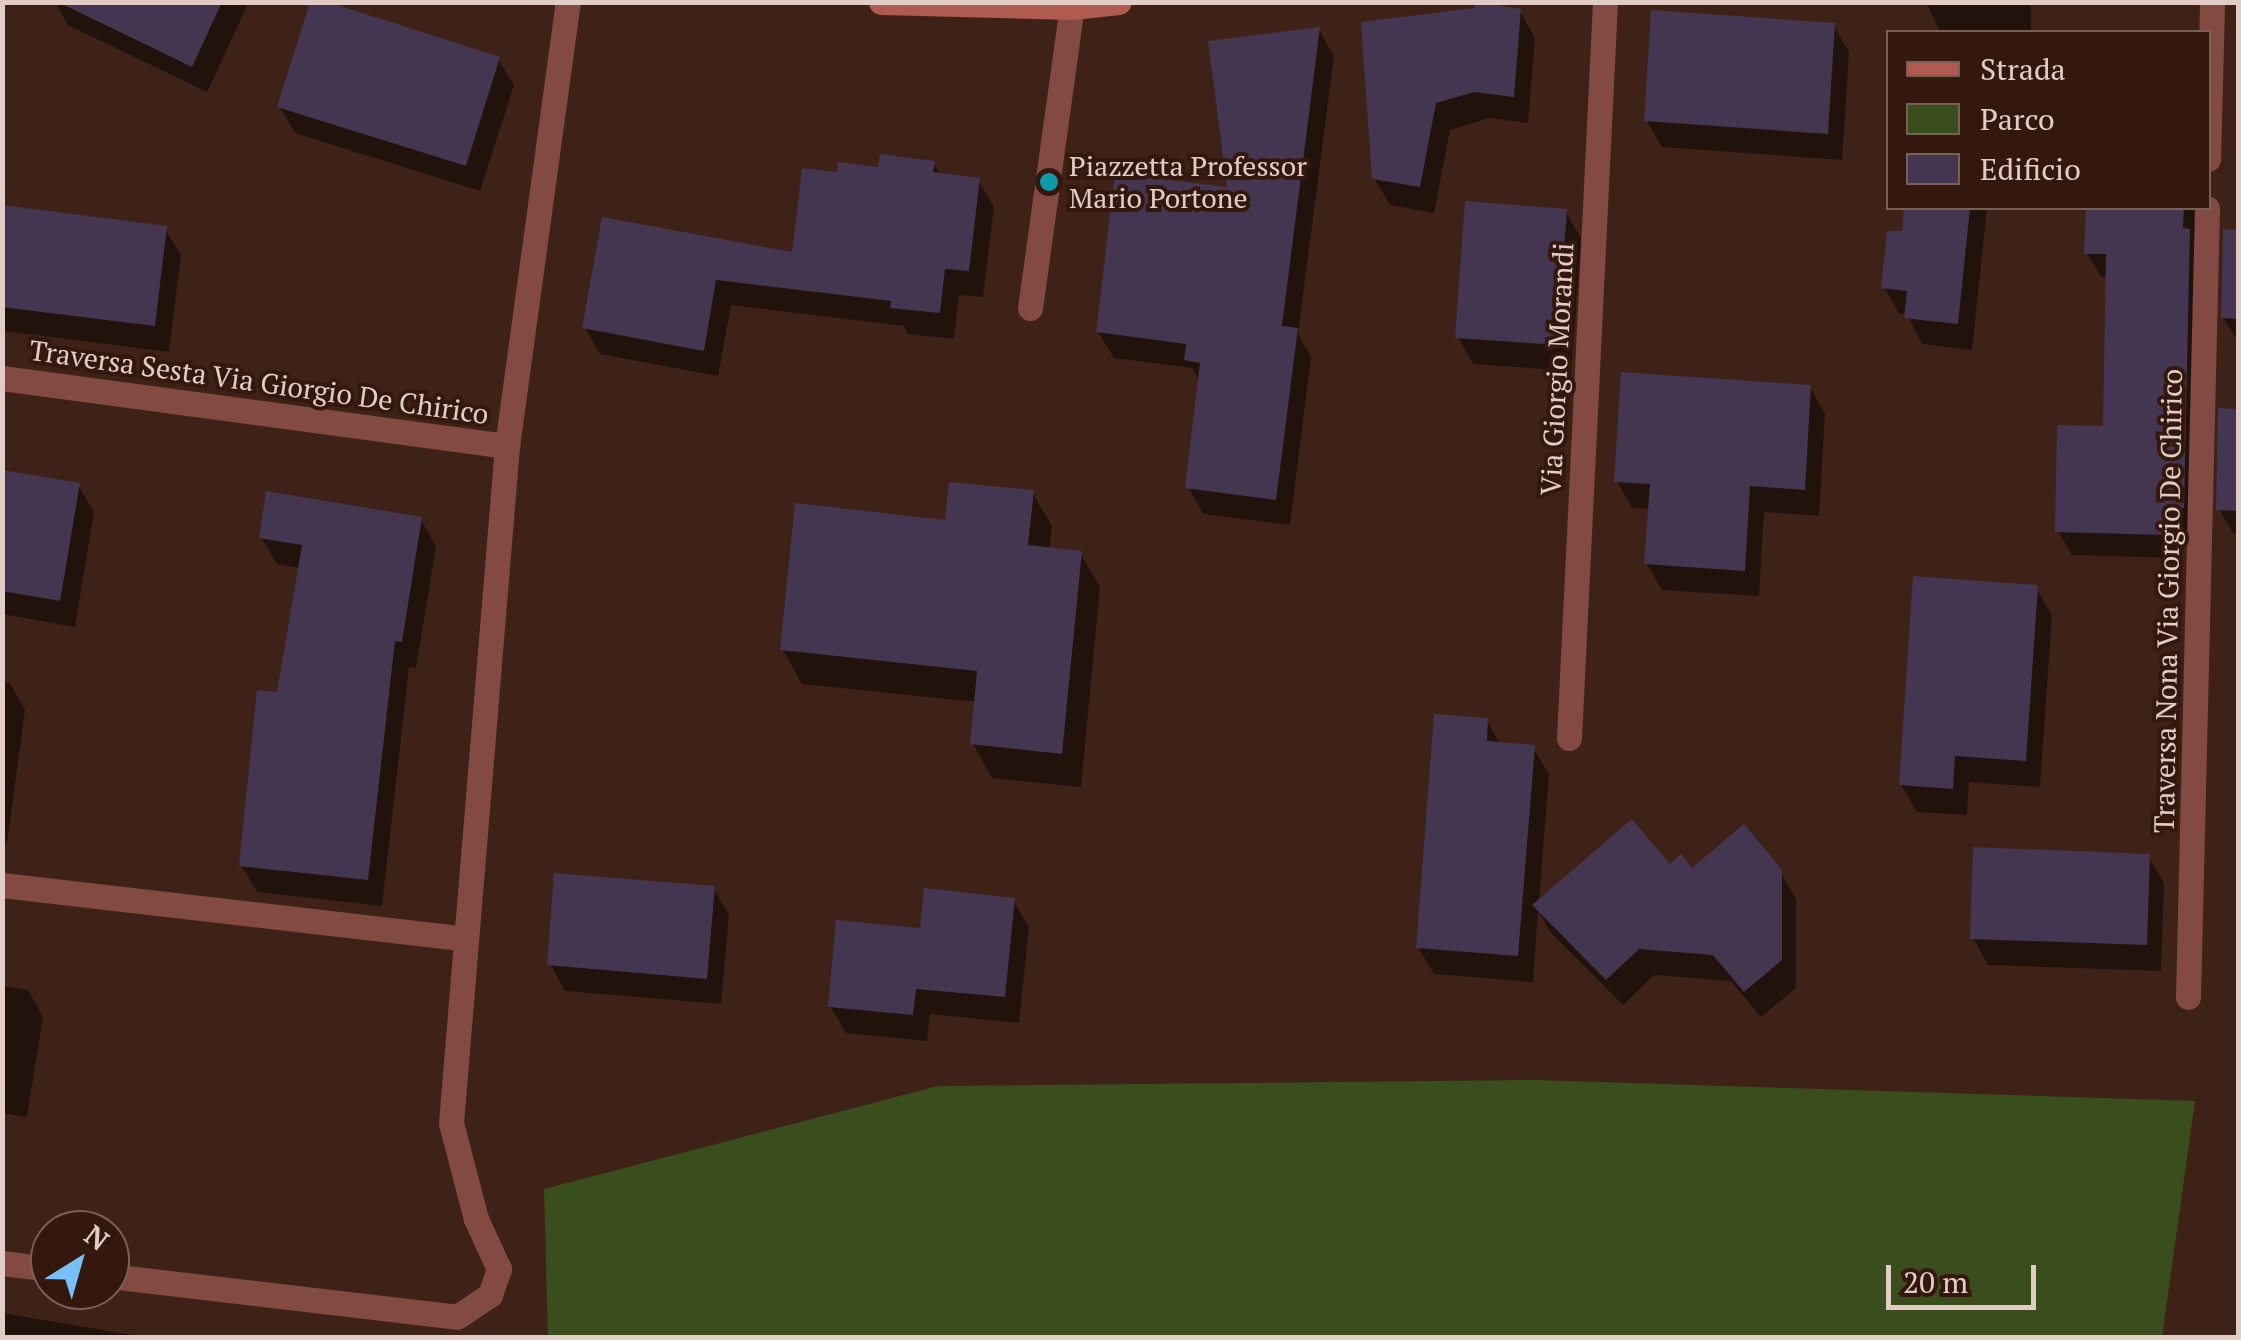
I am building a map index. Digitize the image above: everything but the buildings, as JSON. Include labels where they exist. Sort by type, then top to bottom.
[{"type":"main road","points":[[881,2],[1072,7],[1119,2]]},
{"type":"street","name":"Traversa Sesta Via Giorgio De Chirico","points":[[130,1278],[457,1317],[490,1295],[499,1269],[476,1219],[451,1123],[463,938],[507,446],[568,2]]},
{"type":"street","name":"Via Giorgio Morandi","points":[[1569,738],[1605,2]]},
{"type":"street","points":[[2211,41],[2212,2]]},
{"type":"street","points":[[1030,308],[1072,7]]},
{"type":"street","name":"Traversa Nona Via Giorgio De Chirico","points":[[2188,997],[2207,210]]},
{"type":"street","name":"Traversa Sesta Via Giorgio De Chirico","points":[[2,378],[507,446]]},
{"type":"street","points":[[2,885],[463,938]]},
{"type":"street","points":[[2,1263],[30,1266]]},
{"type":"green space","points":[[1536,1080],[2195,1101],[2162,1337],[548,1337],[544,1189],[938,1086]]},
{"type":"place","name":"Piazzetta Professor Mario Portone","points":[[1049,182]]}]
